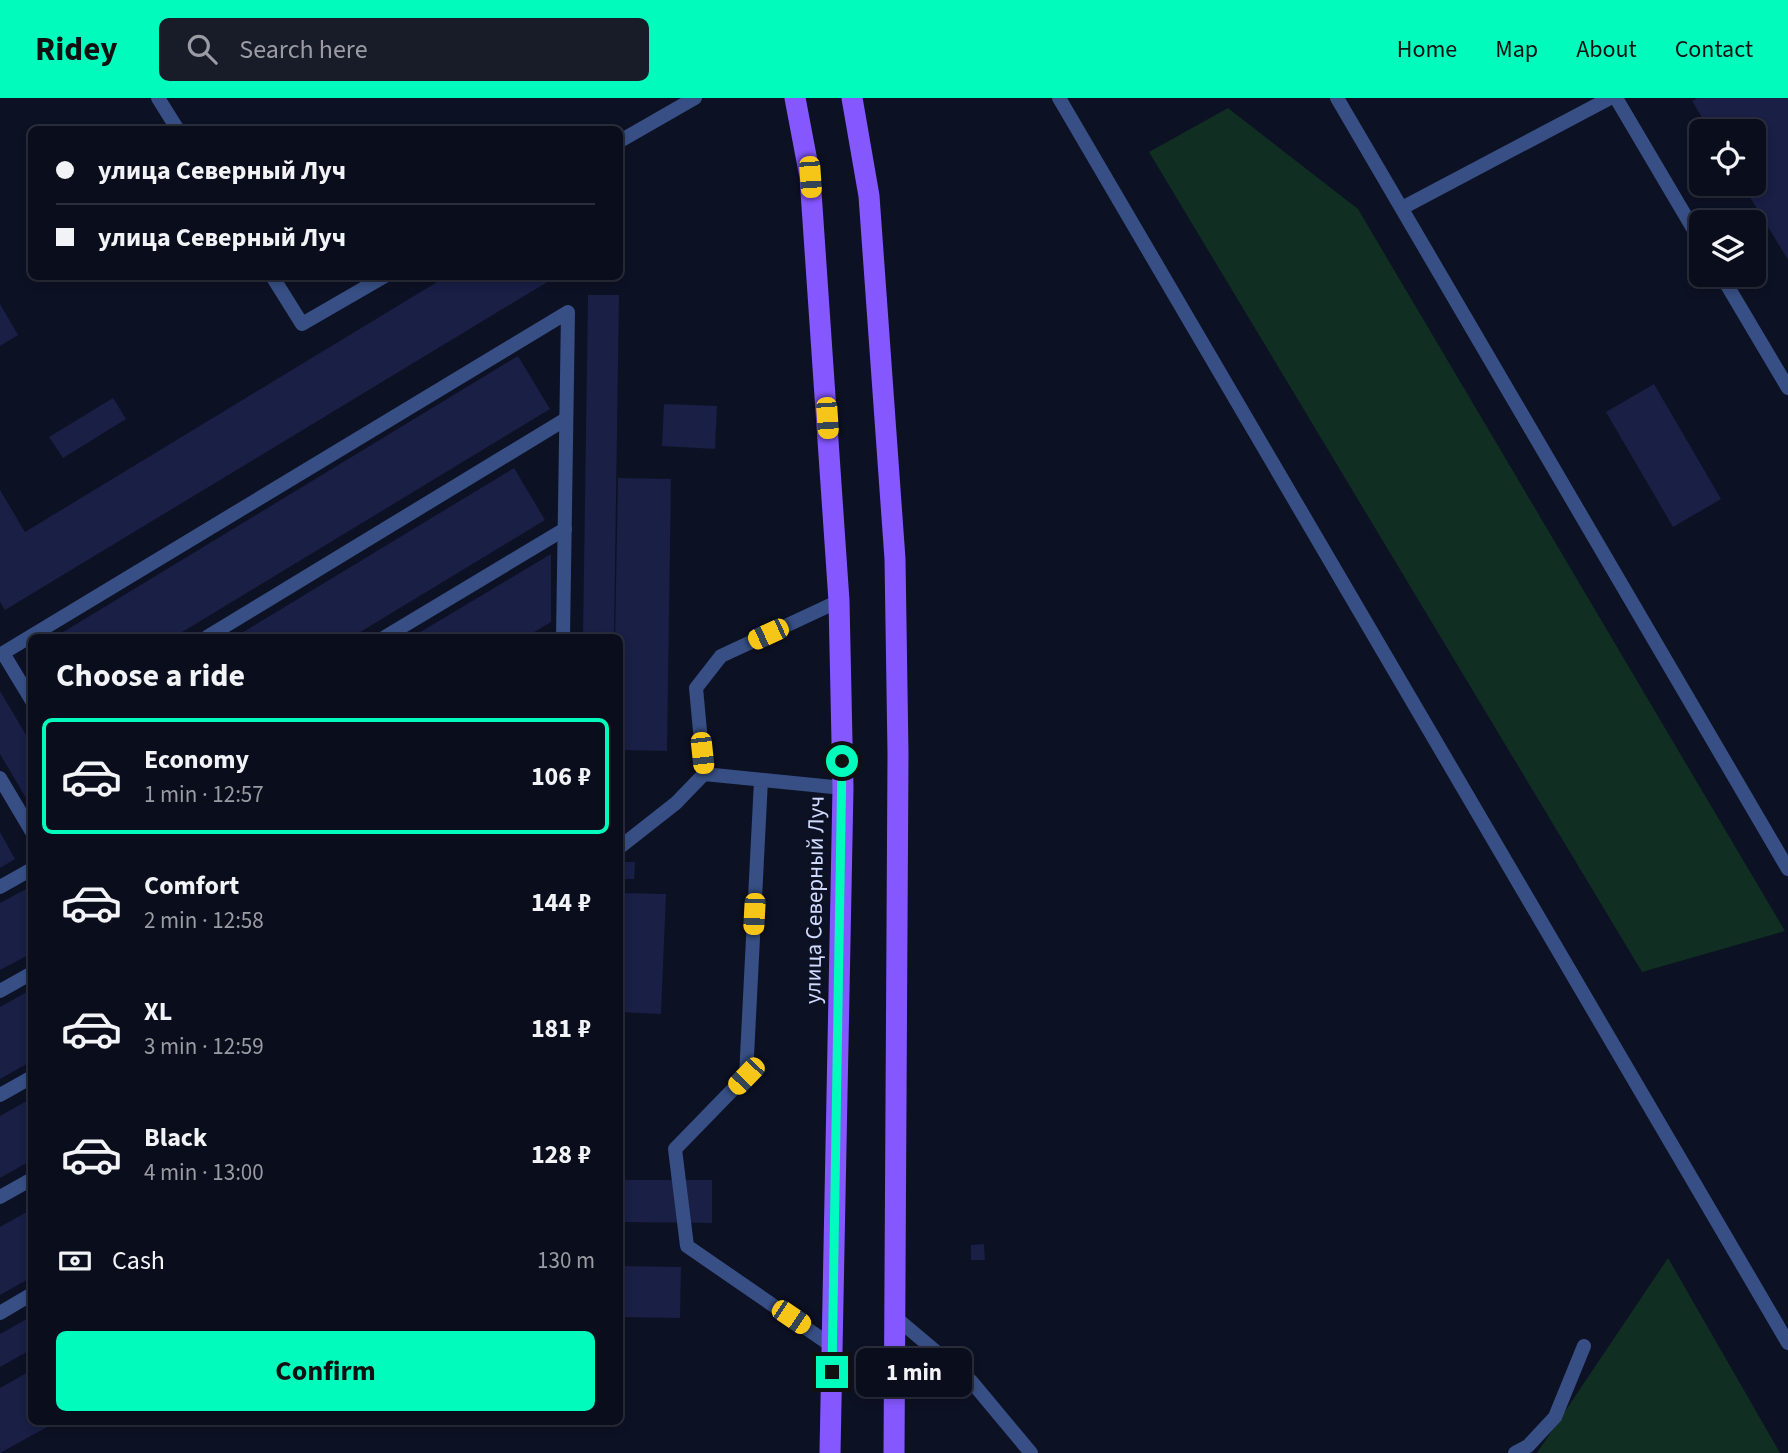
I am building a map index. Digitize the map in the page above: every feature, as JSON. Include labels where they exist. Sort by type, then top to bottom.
[{"type":"main road","name":"улица Северный Луч","points":[[795,98],[810,177],[839,601],[843,788],[830,1453]]},
{"type":"main road","points":[[852,98],[869,197],[895,559],[898,754],[894,1453]]},
{"type":"lane","points":[[158,98],[176,126]]},
{"type":"lane","points":[[623,140],[695,98]]},
{"type":"lane","points":[[1059,98],[1788,1343]]},
{"type":"lane","points":[[1337,98],[1788,869]]},
{"type":"lane","points":[[1402,208],[1609,98]]},
{"type":"lane","points":[[1616,98],[1689,222]]},
{"type":"lane","points":[[274,280],[302,324],[378,280]]},
{"type":"lane","points":[[1728,287],[1788,388]]},
{"type":"lane","points":[[34,634],[568,312],[563,634]]},
{"type":"lane","points":[[211,634],[566,419]]},
{"type":"lane","points":[[390,634],[565,529]]},
{"type":"lane","points":[[623,845],[676,803],[704,774],[696,688],[721,656],[839,601]]},
{"type":"lane","points":[[28,638],[3,653],[28,694]]},
{"type":"lane","points":[[704,774],[843,788]]},
{"type":"lane","points":[[1,780],[28,825]]},
{"type":"lane","points":[[761,780],[746,1076],[675,1149],[687,1246],[832,1346]]},
{"type":"lane","points":[[0,887],[28,871]]},
{"type":"lane","points":[[0,991],[28,975]]},
{"type":"lane","points":[[0,1095],[28,1079]]},
{"type":"lane","points":[[0,1197],[28,1181]]},
{"type":"lane","points":[[0,1313],[28,1296]]},
{"type":"lane","points":[[895,1317],[971,1381],[1031,1453]]},
{"type":"lane","points":[[1515,1453],[1528,1446],[1555,1417],[1584,1346]]},
{"type":"green space","points":[[1228,108],[1358,209],[1785,931],[1642,972],[1149,152]]},
{"type":"green space","points":[[1668,1258],[1780,1453],[1537,1453]]},
{"type":"building","points":[[1697,98],[1788,98],[1788,260],[1766,224],[1766,210],[1758,210],[1749,196],[1766,196],[1766,119],[1703,119],[1692,101]]},
{"type":"building","points":[[440,280],[549,281],[5,610],[0,602],[0,490],[25,532]]},
{"type":"building","points":[[588,295],[619,295],[614,634],[583,634]]},
{"type":"building","points":[[0,304],[18,335],[0,346]]},
{"type":"building","points":[[518,356],[550,409],[179,634],[60,634]]},
{"type":"building","points":[[1654,384],[1721,499],[1673,527],[1606,412]]},
{"type":"building","points":[[113,398],[126,419],[63,458],[49,437]]},
{"type":"building","points":[[664,404],[717,406],[715,449],[662,446]]},
{"type":"building","points":[[514,468],[545,520],[357,634],[240,634]]},
{"type":"building","points":[[618,478],[671,479],[667,751],[623,750],[623,634],[615,634]]},
{"type":"building","points":[[551,554],[551,622],[531,634],[417,634]]},
{"type":"building","points":[[0,691],[28,738],[28,801],[0,754]]},
{"type":"building","points":[[0,832],[15,859],[0,868]]},
{"type":"building","points":[[623,862],[635,862],[634,879],[623,879]]},
{"type":"building","points":[[28,888],[28,955],[0,970],[0,903]]},
{"type":"building","points":[[623,893],[666,894],[661,1014],[623,1012]]},
{"type":"building","points":[[28,991],[28,1063],[0,1079],[0,1007]]},
{"type":"building","points":[[28,1100],[28,1162],[0,1178],[0,1116]]},
{"type":"building","points":[[623,1180],[712,1180],[712,1223],[623,1222]]},
{"type":"building","points":[[28,1211],[28,1279],[0,1295],[0,1227]]},
{"type":"building","points":[[984,1244],[985,1260],[971,1260],[971,1245]]},
{"type":"building","points":[[623,1266],[681,1267],[680,1318],[623,1317]]},
{"type":"building","points":[[28,1318],[28,1351],[0,1367],[0,1334]]},
{"type":"building","points":[[28,1372],[28,1425],[51,1425],[0,1453],[0,1388]]},
{"type":"route","points":[[832,1372],[842,761]]}]
